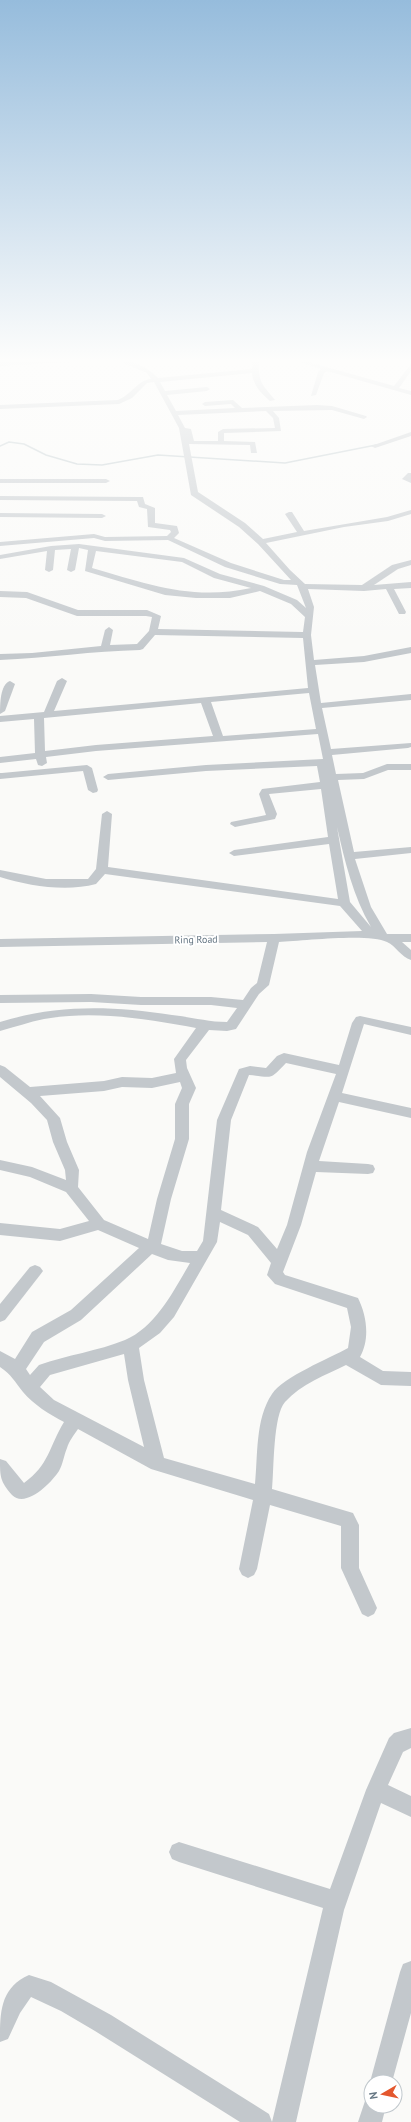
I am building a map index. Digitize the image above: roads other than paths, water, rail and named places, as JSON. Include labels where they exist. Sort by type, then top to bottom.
[{"type":"street","points":[[186,458],[192,490],[242,525],[261,542],[287,572],[302,585],[310,606],[308,635],[313,690],[318,706],[327,759],[333,777],[355,880],[365,907],[381,936]]},
{"type":"street","points":[[411,475],[406,479],[411,481]]},
{"type":"street","points":[[0,481],[105,487],[140,499],[142,505],[151,508],[152,525],[174,528],[174,533],[169,538]]},
{"type":"street","points":[[0,498],[105,487]]},
{"type":"street","points":[[0,523],[99,524],[102,516],[105,487]]},
{"type":"street","points":[[0,508],[94,507]]},
{"type":"street","points":[[261,542],[384,520],[411,512]]},
{"type":"street","points":[[289,514],[301,534]]},
{"type":"street","points":[[0,515],[102,516]]},
{"type":"street","points":[[0,544],[95,533],[105,539],[169,538],[228,565],[283,582],[302,585],[364,588],[411,585]]},
{"type":"street","points":[[105,539],[97,548],[88,569],[153,590],[196,595],[230,595],[261,588],[271,578]]},
{"type":"street","points":[[71,570],[75,546]]},
{"type":"street","points":[[0,556],[75,546],[184,560],[217,576],[261,588],[294,602],[309,616]]},
{"type":"street","points":[[49,570],[51,548]]},
{"type":"street","points":[[364,588],[395,567],[411,562]]},
{"type":"street","points":[[389,586],[402,612]]},
{"type":"street","points":[[0,594],[26,595],[77,612],[154,614],[157,616],[153,632],[141,647],[105,648],[32,656],[0,657]]},
{"type":"street","points":[[105,648],[109,630]]},
{"type":"street","points":[[153,632],[308,635]]},
{"type":"street","points":[[311,663],[364,659],[411,650]]},
{"type":"street","points":[[45,772],[40,754],[43,715],[62,681]]},
{"type":"street","points":[[0,711],[10,684]]},
{"type":"street","points":[[0,719],[313,690]]},
{"type":"street","points":[[318,706],[411,697]]},
{"type":"street","points":[[205,700],[219,739]]},
{"type":"street","points":[[0,760],[40,754],[323,731]]},
{"type":"street","points":[[108,777],[327,759],[408,745]]},
{"type":"street","points":[[327,759],[325,785],[344,903]]},
{"type":"street","points":[[333,777],[364,776],[387,767],[411,767]]},
{"type":"street","points":[[2,776],[87,768],[93,790]]},
{"type":"street","points":[[235,824],[271,817],[272,814],[264,794],[266,791],[325,785]]},
{"type":"street","points":[[0,874],[18,879],[69,883],[92,882],[102,870],[107,814]]},
{"type":"street","points":[[234,852],[333,840]]},
{"type":"street","points":[[349,856],[411,850]]},
{"type":"street","points":[[102,870],[344,903],[381,936],[411,956]]},
{"type":"street","name":"Ring Road","points":[[0,943],[381,936],[411,938]]},
{"type":"street","points":[[0,1027],[37,1015],[61,1011],[90,1010],[232,1026],[255,991],[264,985],[274,938]]},
{"type":"street","points":[[0,999],[91,998],[141,1001],[211,1001],[246,1005]]},
{"type":"street","points":[[248,1569],[264,1495],[269,1421],[278,1398],[293,1385],[348,1357],[355,1352],[358,1344],[357,1314],[353,1303],[277,1278],[275,1272],[294,1225],[311,1166],[360,1020],[411,1031]]},
{"type":"street","points":[[17,1369],[38,1337],[76,1315],[156,1240],[164,1199],[182,1139],[182,1104],[189,1088],[185,1076],[180,1068],[180,1060],[206,1024]]},
{"type":"street","points":[[29,1387],[44,1370],[130,1345],[154,1328],[169,1312],[210,1242],[224,1120],[244,1072],[248,1070],[267,1073],[284,1058],[344,1071]]},
{"type":"street","points":[[0,1070],[27,1092],[47,1111],[54,1120],[60,1144],[73,1169],[74,1177],[71,1188]]},
{"type":"street","points":[[27,1092],[104,1086],[122,1082],[152,1083],[185,1076]]},
{"type":"street","points":[[334,1096],[411,1113]]},
{"type":"street","points":[[0,1165],[32,1172],[71,1188],[99,1224],[168,1254],[182,1257],[202,1257]]},
{"type":"street","points":[[311,1166],[368,1169]]},
{"type":"street","points":[[213,1213],[253,1231],[279,1262]]},
{"type":"street","points":[[0,1229],[60,1235],[99,1224]]},
{"type":"street","points":[[0,1315],[35,1271]]},
{"type":"street","points":[[130,1345],[136,1380],[157,1464]]},
{"type":"street","points":[[348,1357],[381,1378],[411,1379]]},
{"type":"street","points":[[0,1358],[17,1369],[29,1387],[48,1405],[74,1420],[134,1450],[157,1464],[342,1518],[349,1522],[350,1568],[368,1608]]},
{"type":"street","points":[[0,1467],[20,1491],[28,1490],[42,1479],[53,1465],[60,1443],[74,1420]]},
{"type":"street","points":[[284,2122],[336,1902],[376,1790],[396,1745],[401,1740],[411,1738]]},
{"type":"street","points":[[376,1790],[411,1807]]},
{"type":"street","points":[[179,1852],[336,1902]]},
{"type":"street","points":[[383,2074],[411,1972]]},
{"type":"street","points":[[0,2031],[17,1995],[23,1989],[35,1986],[95,2018],[261,2122]]},
{"type":"waterway","points":[[56,458],[77,464],[102,465],[141,458]]},
{"type":"waterway","points":[[206,458],[285,463],[310,458]]}]
